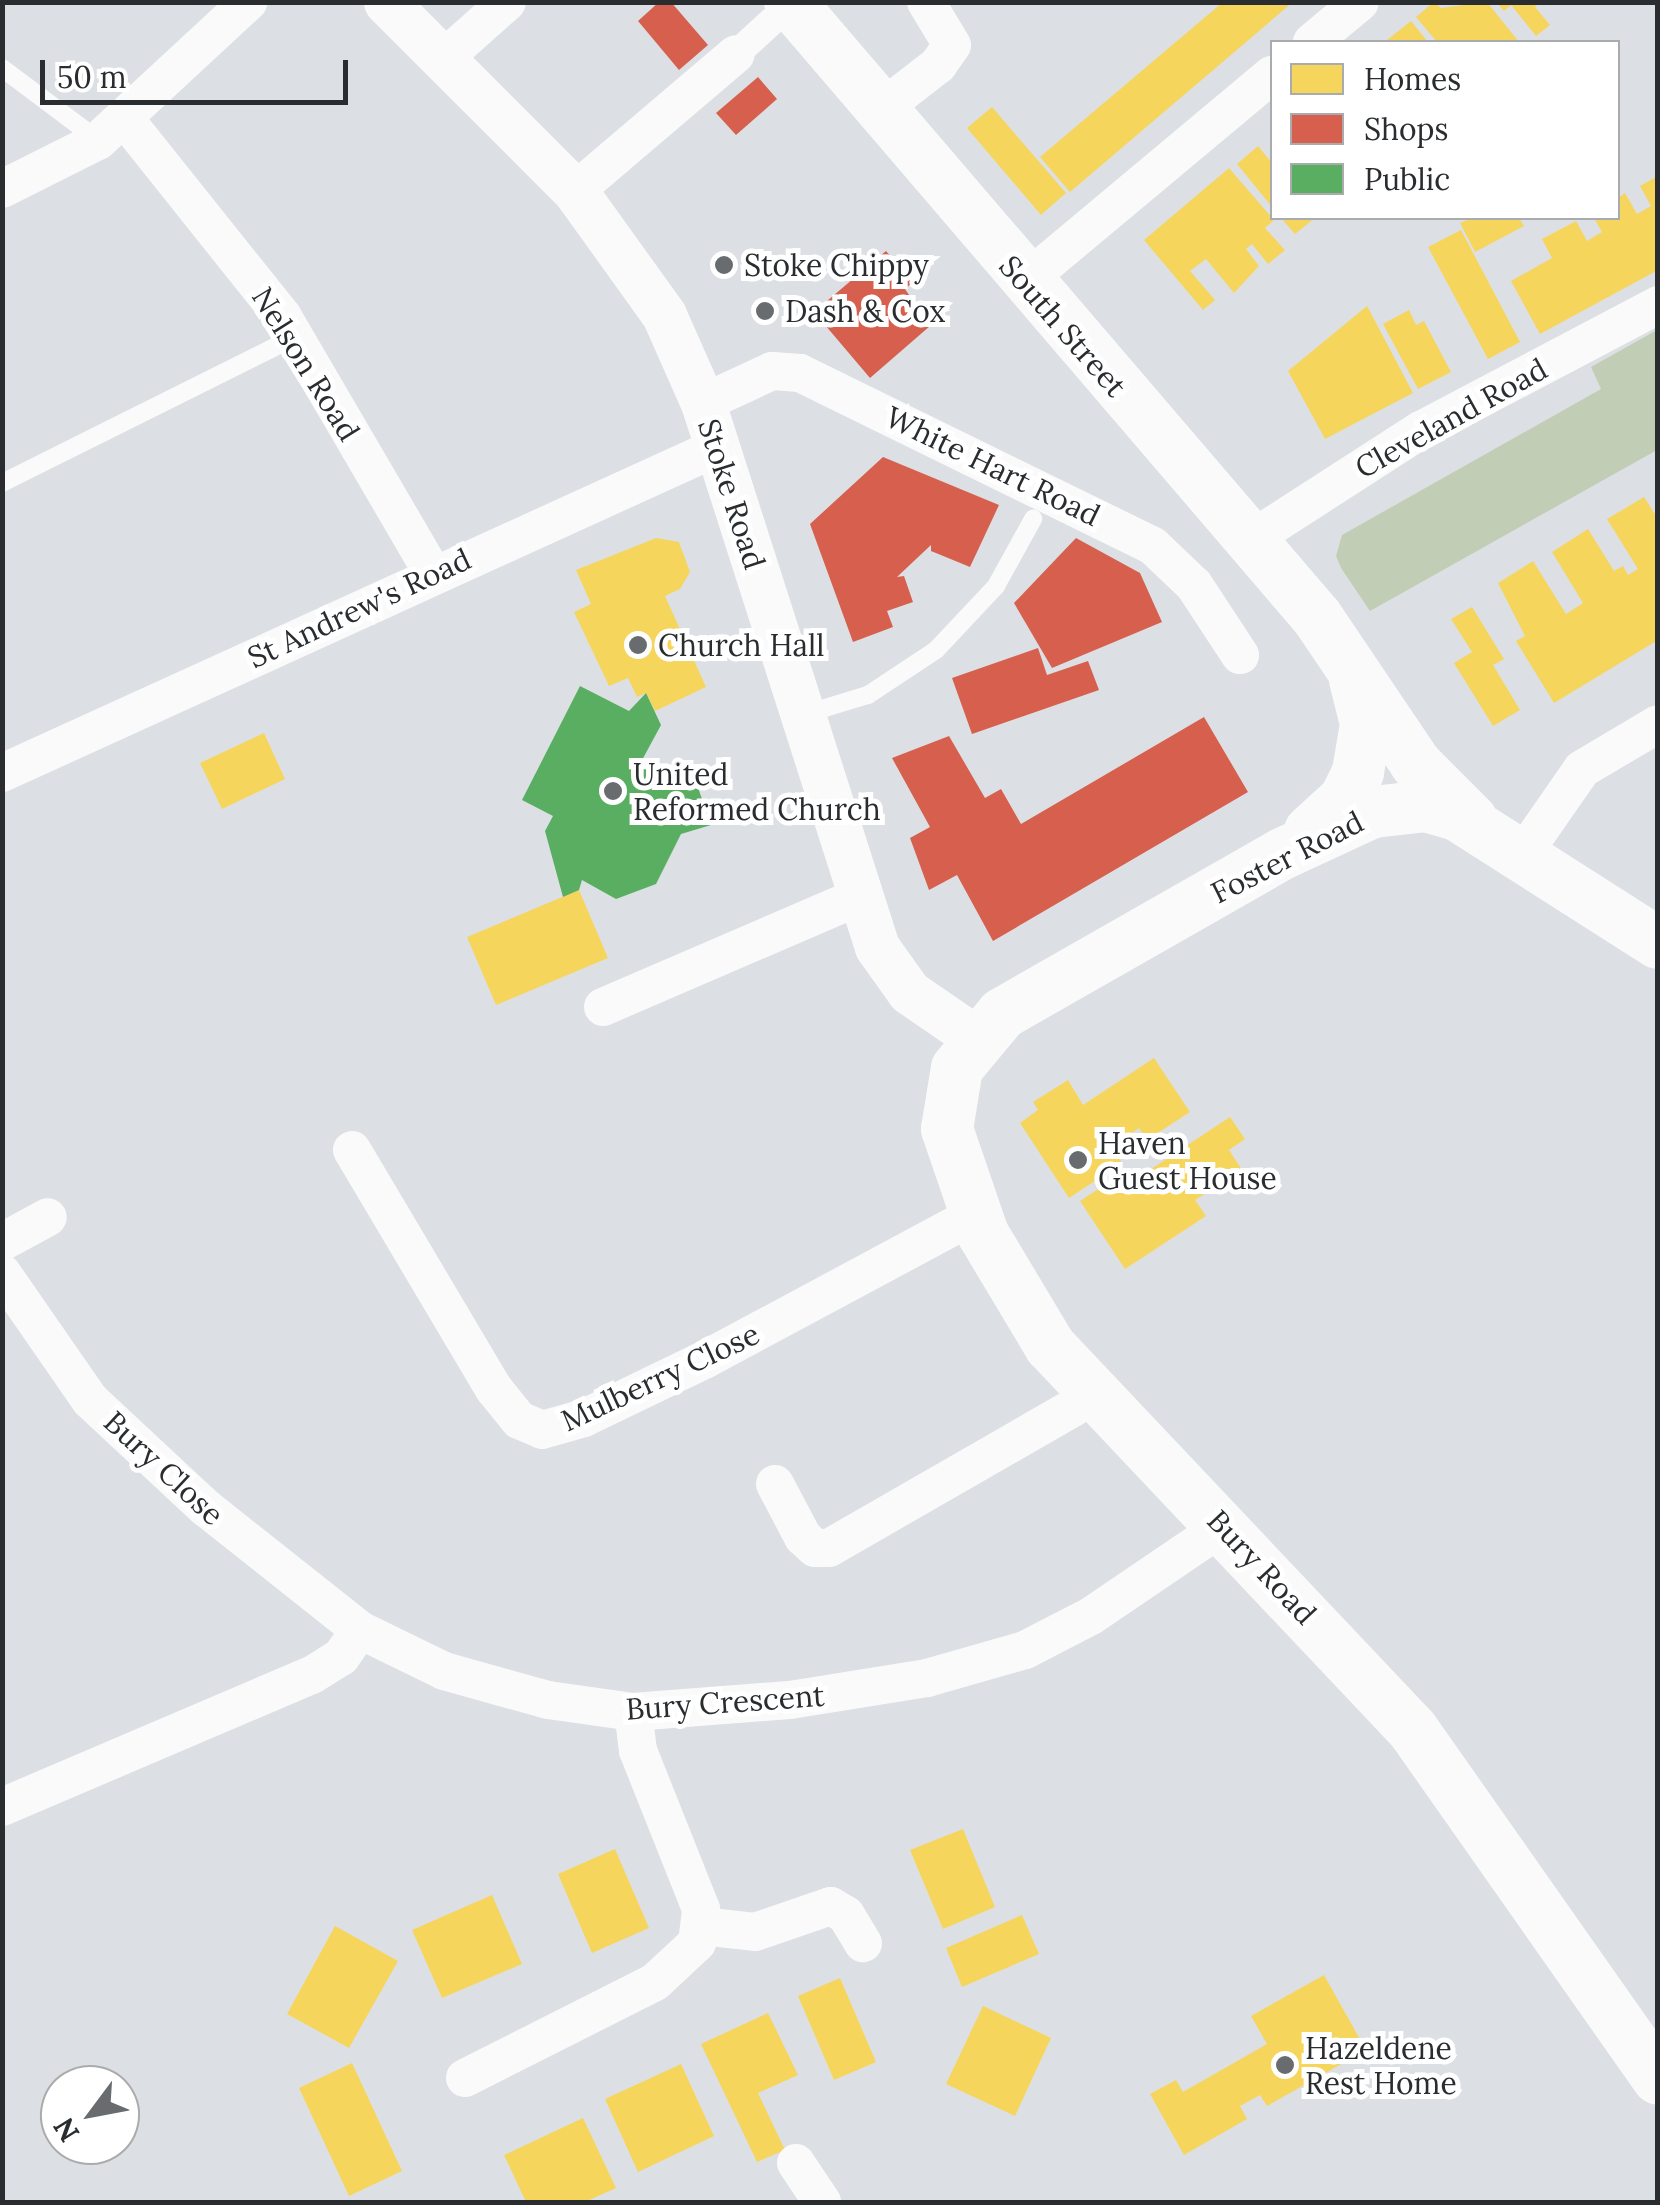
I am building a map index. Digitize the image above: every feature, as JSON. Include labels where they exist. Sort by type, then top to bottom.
[{"type":"main road","name":"South Street","points":[[790,3],[1024,282],[1340,647],[1424,774],[1504,842]]},
{"type":"main road","name":"South Street","points":[[1282,854],[1338,808],[1358,772],[1365,709],[1340,647]]},
{"type":"main road","name":"Foster Road","points":[[976,1038],[1017,1005],[1282,854],[1356,818],[1414,806],[1445,810],[1504,842],[1658,943]]},
{"type":"main road","name":"Bury Road","points":[[976,1038],[956,1068],[947,1111],[953,1156],[974,1215],[1027,1314],[1092,1396],[1225,1524],[1413,1730],[1651,2051]]},
{"type":"street","points":[[2,189],[112,130],[248,2]]},
{"type":"street","name":"Stoke Road","points":[[386,2],[576,191],[650,290],[703,403],[876,947],[898,981],[976,1038]]},
{"type":"street","points":[[444,58],[507,2]]},
{"type":"street","points":[[880,110],[947,56],[951,36],[926,2]]},
{"type":"street","points":[[1314,40],[1360,2]]},
{"type":"street","points":[[576,191],[790,3]]},
{"type":"street","points":[[1024,282],[1270,77]]},
{"type":"street","name":"Nelson Road","points":[[112,130],[295,337],[433,574]]},
{"type":"street","name":"Cleveland Road","points":[[1250,540],[1421,430],[1658,304]]},
{"type":"street","name":"White Hart Road","points":[[703,403],[772,371],[800,373],[1152,546],[1194,586],[1240,654]]},
{"type":"street","name":"St Andrew's Road","points":[[2,773],[718,447]]},
{"type":"street","points":[[1504,842],[1574,778],[1658,724]]},
{"type":"street","points":[[602,1007],[858,897]]},
{"type":"street","name":"Mulberry Close","points":[[352,1150],[494,1389],[519,1420],[542,1430],[584,1418],[706,1359],[974,1215]]},
{"type":"street","points":[[2,1242],[48,1217]]},
{"type":"street","name":"Bury Close","points":[[2,1273],[90,1400],[206,1508],[360,1630]]},
{"type":"street","points":[[776,1484],[803,1537],[816,1548],[830,1548],[1092,1396]]},
{"type":"street","name":"Bury Crescent","points":[[360,1630],[483,1684],[633,1712],[834,1695],[992,1661],[1091,1616],[1225,1524]]},
{"type":"street","points":[[2,1807],[312,1675],[341,1657],[360,1630]]},
{"type":"street","points":[[465,2078],[655,1982],[686,1959],[701,1926],[695,1888],[638,1751],[633,1712]]},
{"type":"street","points":[[701,1926],[754,1932],[831,1906],[846,1916],[863,1944]]},
{"type":"street","points":[[796,2163],[822,2202]]},
{"type":"lane","points":[[2,68],[112,130]]},
{"type":"lane","points":[[2,482],[295,337]]},
{"type":"lane","points":[[802,716],[868,695],[936,650],[996,586],[1033,519]]},
{"type":"green space","points":[[1657,330],[1657,450],[1370,611],[1336,556],[1342,535],[1601,389],[1591,367]]},
{"type":"building: Homes","points":[[1223,2],[1293,2],[1070,192],[1040,157]]},
{"type":"building: Homes","points":[[1434,2],[1441,8],[1487,2],[1517,40],[1435,40],[1416,17]]},
{"type":"building: Homes","points":[[1496,2],[1541,2],[1535,7],[1550,25],[1536,36],[1511,5],[1504,11]]},
{"type":"building: Homes","points":[[1411,21],[1426,40],[1387,40]]},
{"type":"building: Homes","points":[[992,107],[1066,193],[1041,215],[967,128]]},
{"type":"building: Homes","points":[[1258,146],[1270,161],[1270,205],[1237,164]]},
{"type":"building: Homes","points":[[1229,168],[1270,220],[1274,220],[1265,228],[1285,250],[1268,264],[1252,244],[1246,249],[1259,266],[1234,293],[1206,259],[1190,271],[1215,300],[1203,310],[1144,240]]},
{"type":"building: Homes","points":[[1658,176],[1658,270],[1540,334],[1511,281],[1552,258],[1542,239],[1576,221],[1587,241],[1602,232],[1595,220],[1620,220],[1620,197],[1625,193],[1637,214],[1651,206],[1640,186]]},
{"type":"building: Homes","points":[[1283,220],[1312,220],[1295,234]]},
{"type":"building: Homes","points":[[1520,220],[1524,226],[1475,252],[1460,223]]},
{"type":"building: Homes","points":[[1461,230],[1520,342],[1488,359],[1428,247]]},
{"type":"building: Homes","points":[[1367,306],[1413,393],[1325,439],[1288,371]]},
{"type":"building: Homes","points":[[1409,310],[1416,325],[1424,321],[1451,372],[1418,389],[1383,324]]},
{"type":"building: Homes","points":[[1644,497],[1658,519],[1658,640],[1554,703],[1516,641],[1525,636],[1498,583],[1533,561],[1566,614],[1583,603],[1552,552],[1588,529],[1614,571],[1623,566],[1628,575],[1638,569],[1607,519]]},
{"type":"building: Homes","name":"Church Hall","points":[[656,538],[679,542],[690,572],[680,589],[665,596],[706,687],[655,711],[646,693],[637,697],[628,678],[609,686],[574,612],[591,604],[576,570]]},
{"type":"building: Homes","points":[[1472,607],[1504,659],[1493,665],[1520,710],[1493,726],[1454,663],[1472,652],[1451,619]]},
{"type":"building: Homes","points":[[264,733],[285,779],[222,809],[200,763]]},
{"type":"building: Homes","points":[[579,890],[608,958],[496,1005],[467,937]]},
{"type":"building: Homes","points":[[1154,1058],[1190,1112],[1147,1140],[1139,1128],[1111,1147],[1122,1163],[1069,1198],[1020,1123],[1038,1110],[1033,1102],[1068,1080],[1083,1105]]},
{"type":"building: Homes","points":[[1230,1117],[1245,1139],[1229,1150],[1242,1170],[1195,1200],[1206,1216],[1125,1269],[1080,1201],[1126,1171],[1133,1181]]},
{"type":"building: Homes","points":[[963,1829],[995,1907],[943,1929],[910,1850]]},
{"type":"building: Homes","points":[[615,1849],[649,1928],[592,1953],[558,1874]]},
{"type":"building: Homes","points":[[492,1895],[522,1964],[442,1998],[412,1930]]},
{"type":"building: Homes","points":[[1022,1915],[1039,1954],[962,1987],[946,1948]]},
{"type":"building: Homes","points":[[335,1926],[398,1961],[349,2048],[287,2014]]},
{"type":"building: Homes","name":"Hazeldene Rest Home","points":[[1324,1975],[1366,2050],[1267,2106],[1260,2095],[1240,2106],[1247,2119],[1184,2155],[1150,2094],[1176,2080],[1183,2092],[1267,2044],[1251,2016]]},
{"type":"building: Homes","points":[[840,1978],[876,2062],[834,2080],[798,1996]]},
{"type":"building: Homes","points":[[983,2006],[1051,2038],[1015,2116],[946,2084]]},
{"type":"building: Homes","points":[[768,2013],[798,2075],[758,2093],[785,2150],[757,2162],[701,2044]]},
{"type":"building: Homes","points":[[352,2063],[402,2171],[349,2196],[299,2088]]},
{"type":"building: Homes","points":[[681,2064],[714,2136],[638,2172],[605,2099]]},
{"type":"building: Homes","points":[[583,2118],[616,2188],[585,2202],[526,2202],[504,2155]]},
{"type":"building: Shops","points":[[659,2],[671,2],[708,45],[679,70],[638,21]]},
{"type":"building: Shops","points":[[758,77],[777,99],[736,135],[716,113]]},
{"type":"building: Shops","points":[[886,251],[913,282],[905,289],[930,326],[870,378],[814,312]]},
{"type":"building: Shops","points":[[883,457],[999,505],[970,567],[931,551],[931,545],[897,577],[904,576],[913,602],[887,611],[893,627],[853,642],[810,524]]},
{"type":"building: Shops","points":[[1076,538],[1140,573],[1162,622],[1052,668],[1014,603]]},
{"type":"building: Shops","points":[[1038,648],[1047,675],[1088,661],[1099,690],[972,734],[952,678]]},
{"type":"building: Shops","points":[[1204,717],[1248,792],[993,941],[957,875],[929,890],[910,838],[930,827],[892,758],[949,736],[985,798],[1001,789],[1021,824]]},
{"type":"building: Public","name":"United Reformed Church","points":[[580,686],[629,711],[646,693],[661,725],[641,762],[676,782],[694,776],[711,825],[681,834],[656,884],[616,899],[582,880],[579,890],[563,897],[545,831],[553,816],[522,800]]},
{"type":"place","name":"Stoke Chippy","points":[[724,265]]},
{"type":"place","name":"Dash & Cox","points":[[765,311]]},
{"type":"place","name":"Church Hall","points":[[638,645]]},
{"type":"place","name":"United Reformed Church","points":[[613,791]]},
{"type":"place","name":"Haven Guest House","points":[[1078,1160]]},
{"type":"place","name":"Hazeldene Rest Home","points":[[1285,2065]]}]
